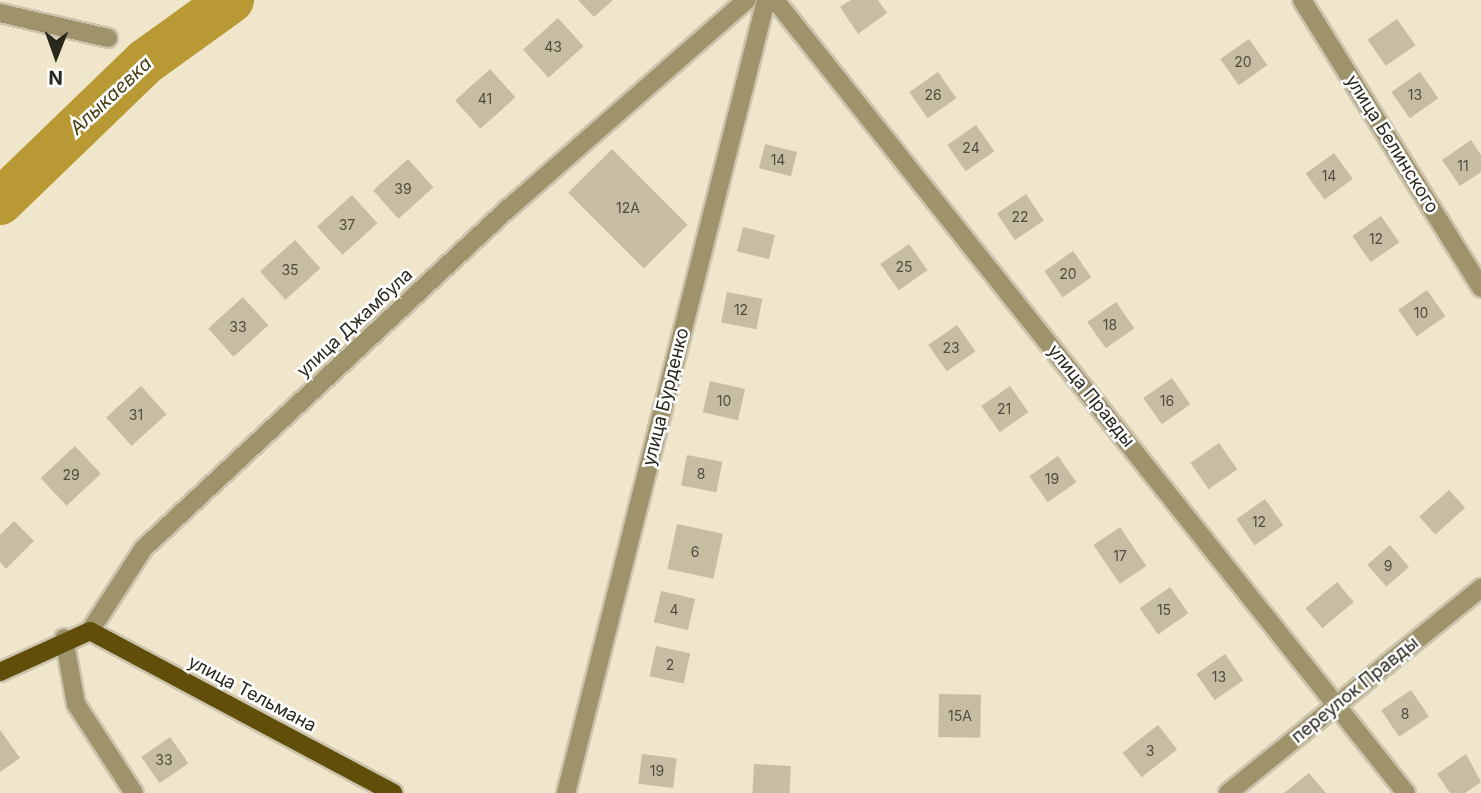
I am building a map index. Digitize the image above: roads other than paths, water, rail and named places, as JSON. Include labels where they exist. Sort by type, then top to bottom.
[{"type":"main road","points":[[0,672],[64,638],[90,631]]},
{"type":"main road","name":"улица Тельмана","points":[[90,631],[394,793]]},
{"type":"street","name":"улица Джамбула","points":[[90,631],[144,548],[509,208],[747,0]]},
{"type":"street","name":"улица Бурденко","points":[[566,793],[766,0]]},
{"type":"street","name":"улица Правды","points":[[775,0],[1406,793]]},
{"type":"street","name":"улица Белинского","points":[[1302,0],[1481,288]]},
{"type":"street","points":[[0,13],[108,37]]},
{"type":"street","name":"переулок Правды","points":[[1228,793],[1481,588]]},
{"type":"street","points":[[64,638],[76,704],[134,793]]},
{"type":"waterway","name":"Алыкаевка","points":[[0,202],[145,62],[231,0]]}]
